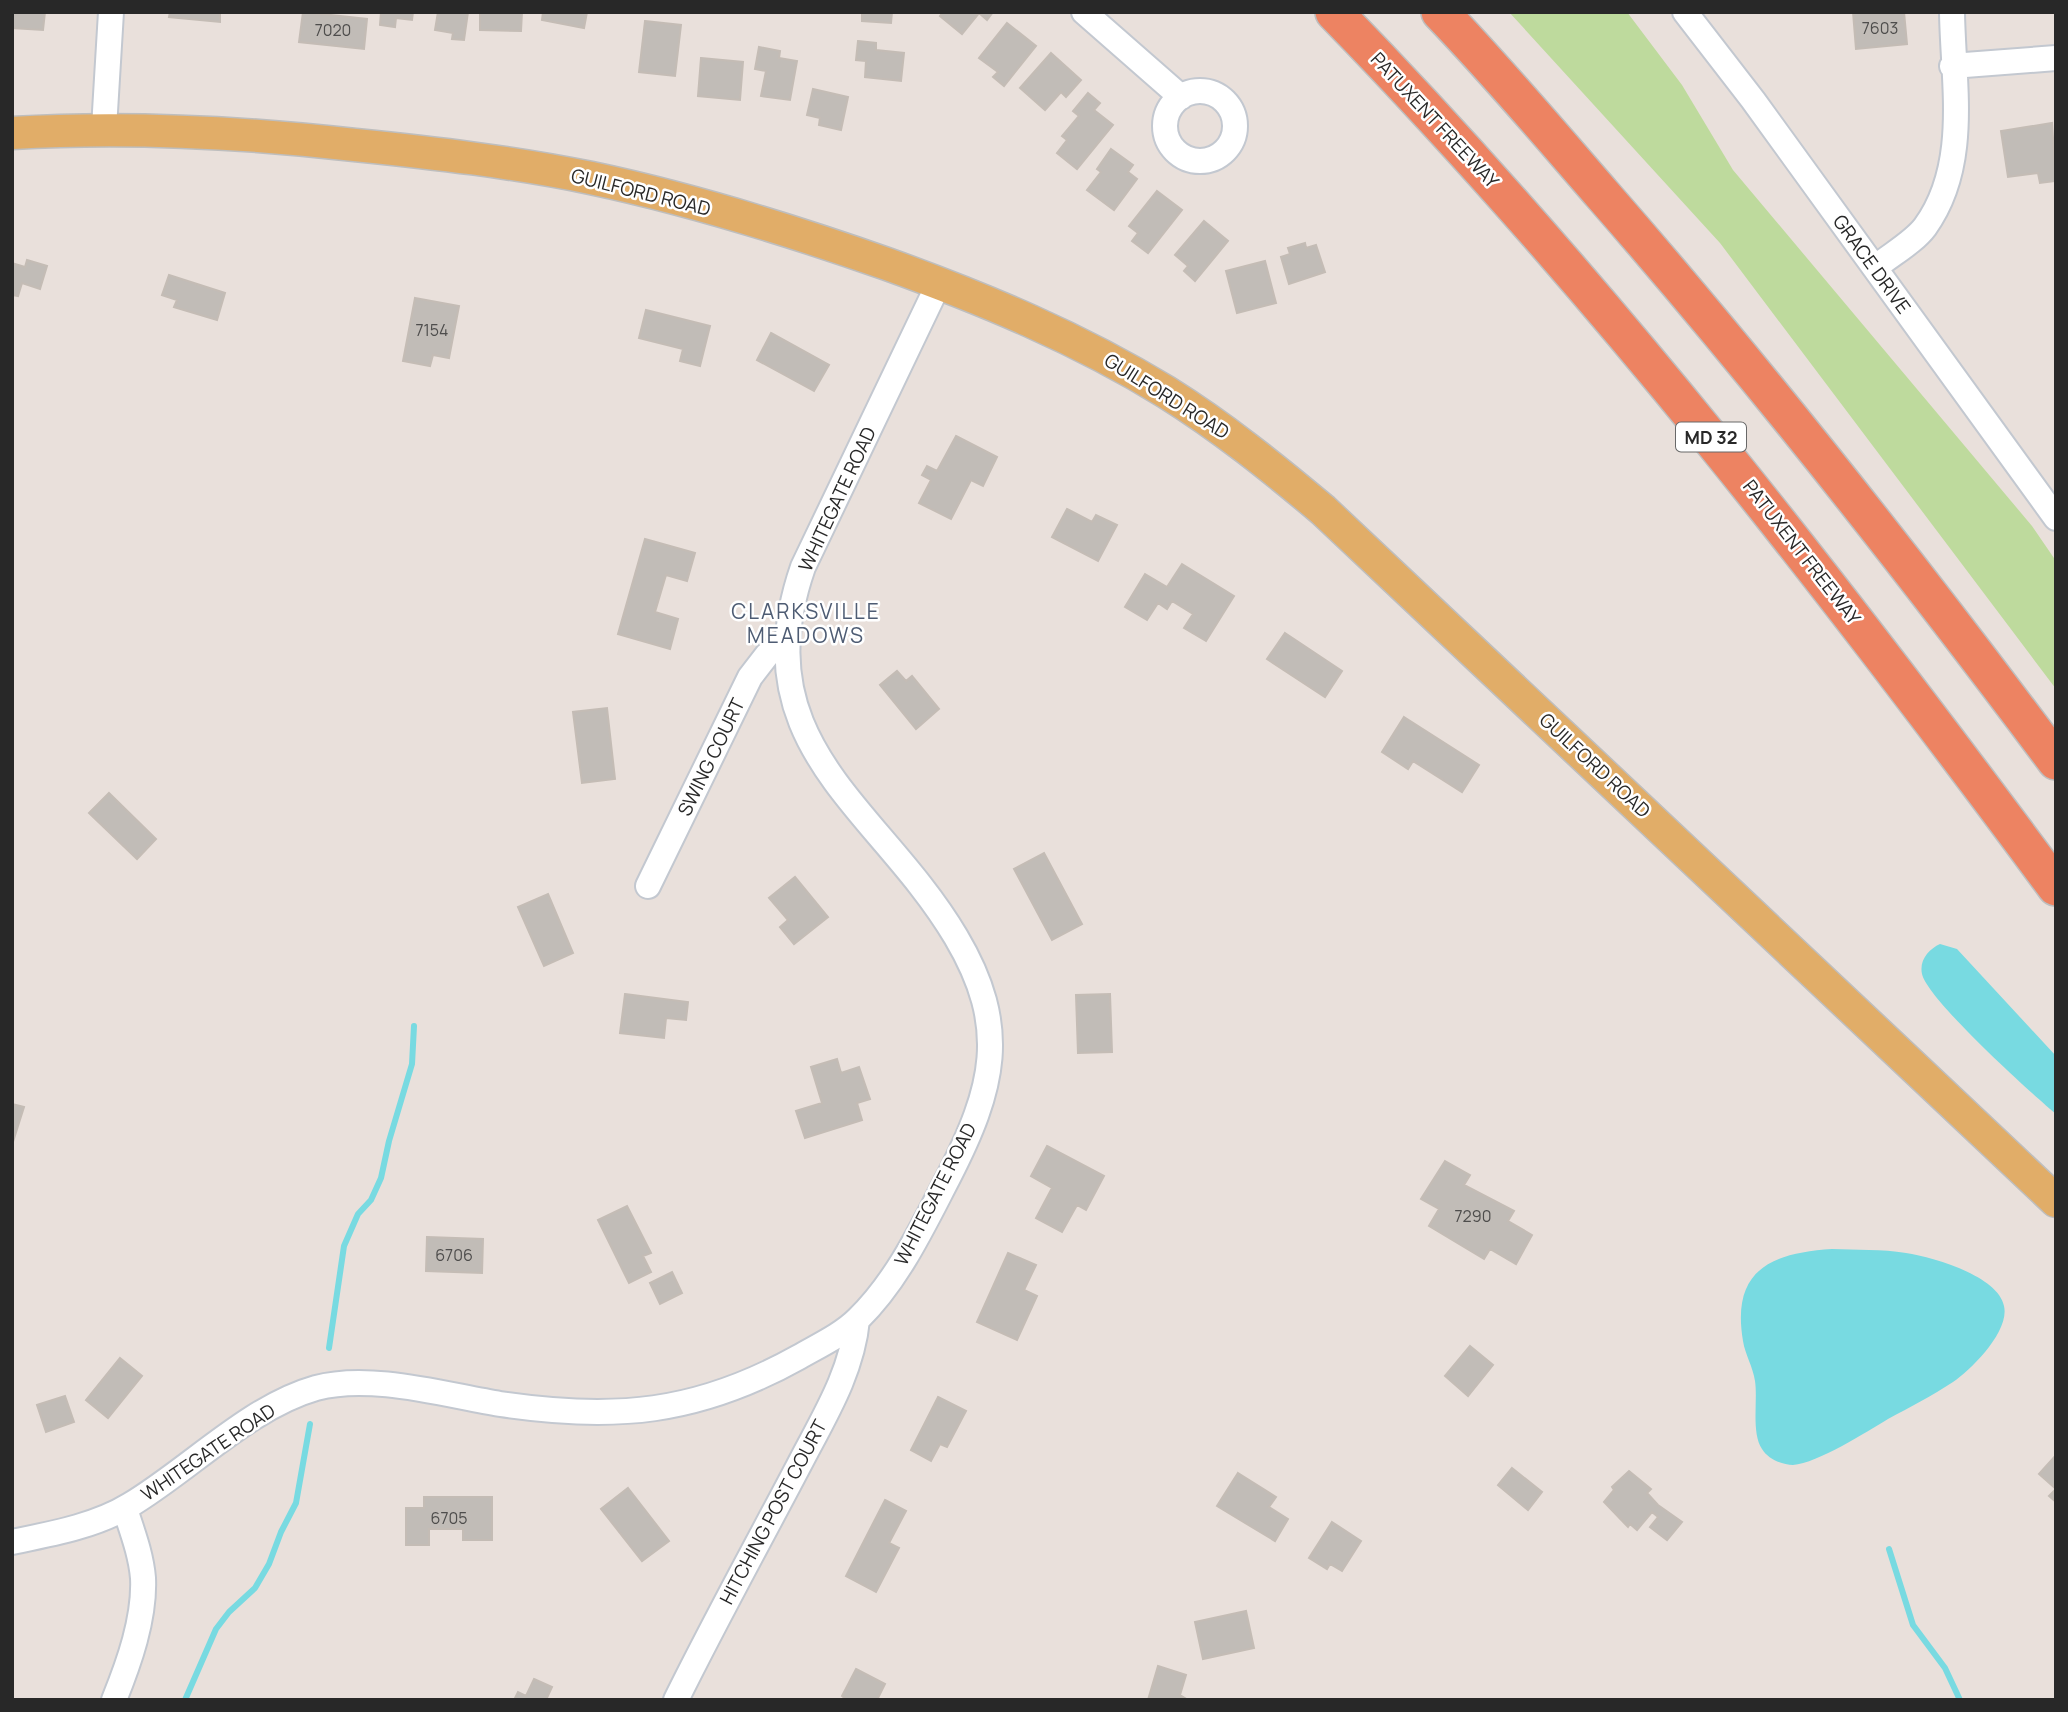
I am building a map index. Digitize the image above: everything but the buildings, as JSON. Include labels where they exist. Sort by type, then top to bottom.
[{"type":"highway","name":"PATUXENT FREEWAY","points":[[1334,12],[1500,190],[1724,451],[1911,691],[2056,887]]},
{"type":"highway","points":[[1440,12],[1690,294],[1775,397],[1888,538],[2056,761]]},
{"type":"main road","name":"GUILFORD ROAD","points":[[12,133],[104,128],[302,139],[486,160],[589,178],[738,216],[939,283],[1020,316],[1120,365],[1222,429],[1323,510],[2056,1201]]},
{"type":"street","points":[[104,128],[111,12]]},
{"type":"street","points":[[1084,12],[1181,97]]},
{"type":"street","name":"GRACE DRIVE","points":[[1685,12],[2056,518]]},
{"type":"street","points":[[1875,268],[1924,229],[1944,193],[1956,151],[1952,12]]},
{"type":"street","points":[[1952,66],[2056,58]]},
{"type":"street","name":"WHITEGATE ROAD","points":[[12,1542],[51,1534],[125,1509],[267,1410],[319,1387],[367,1384],[576,1413],[632,1412],[695,1401],[777,1369],[857,1320],[894,1273],[956,1161],[982,1101],[990,1072],[991,1041],[987,1009],[978,979],[955,935],[929,897],[834,782],[814,750],[799,714],[790,676],[788,639],[791,603],[803,567],[939,283]]},
{"type":"street","name":"SWING COURT","points":[[648,886],[750,677],[767,655],[788,639]]},
{"type":"street","name":"HITCHING POST COURT","points":[[676,1700],[726,1598],[754,1552],[846,1372],[857,1320]]},
{"type":"street","points":[[114,1700],[128,1665],[142,1602],[143,1578],[125,1509]]},
{"type":"green space","points":[[1509,12],[1627,12],[1682,85],[1733,170],[2032,526],[2056,561],[2056,689],[1720,243]]},
{"type":"water","points":[[1940,944],[1957,949],[2056,1056],[2056,1114],[1982,1046],[1928,987],[1921,969],[1923,960]]},
{"type":"water","points":[[1878,1250],[1918,1255],[1963,1270],[1990,1286],[1999,1295],[2004,1306],[2004,1316],[1988,1349],[1953,1382],[1828,1453],[1803,1463],[1784,1464],[1765,1453],[1757,1434],[1755,1381],[1743,1341],[1743,1297],[1760,1270],[1774,1261],[1810,1251]]},
{"type":"waterway","points":[[329,1348],[344,1246],[358,1214],[371,1200],[381,1178],[412,1064],[414,1026]]},
{"type":"waterway","points":[[185,1700],[216,1629],[229,1612],[255,1588],[269,1564],[296,1503],[310,1424]]},
{"type":"waterway","points":[[1889,1549],[1913,1625],[1945,1668],[1960,1700]]},
{"type":"district","name":"CLARKSVILLE MEADOWS","points":[[806,623]]}]
